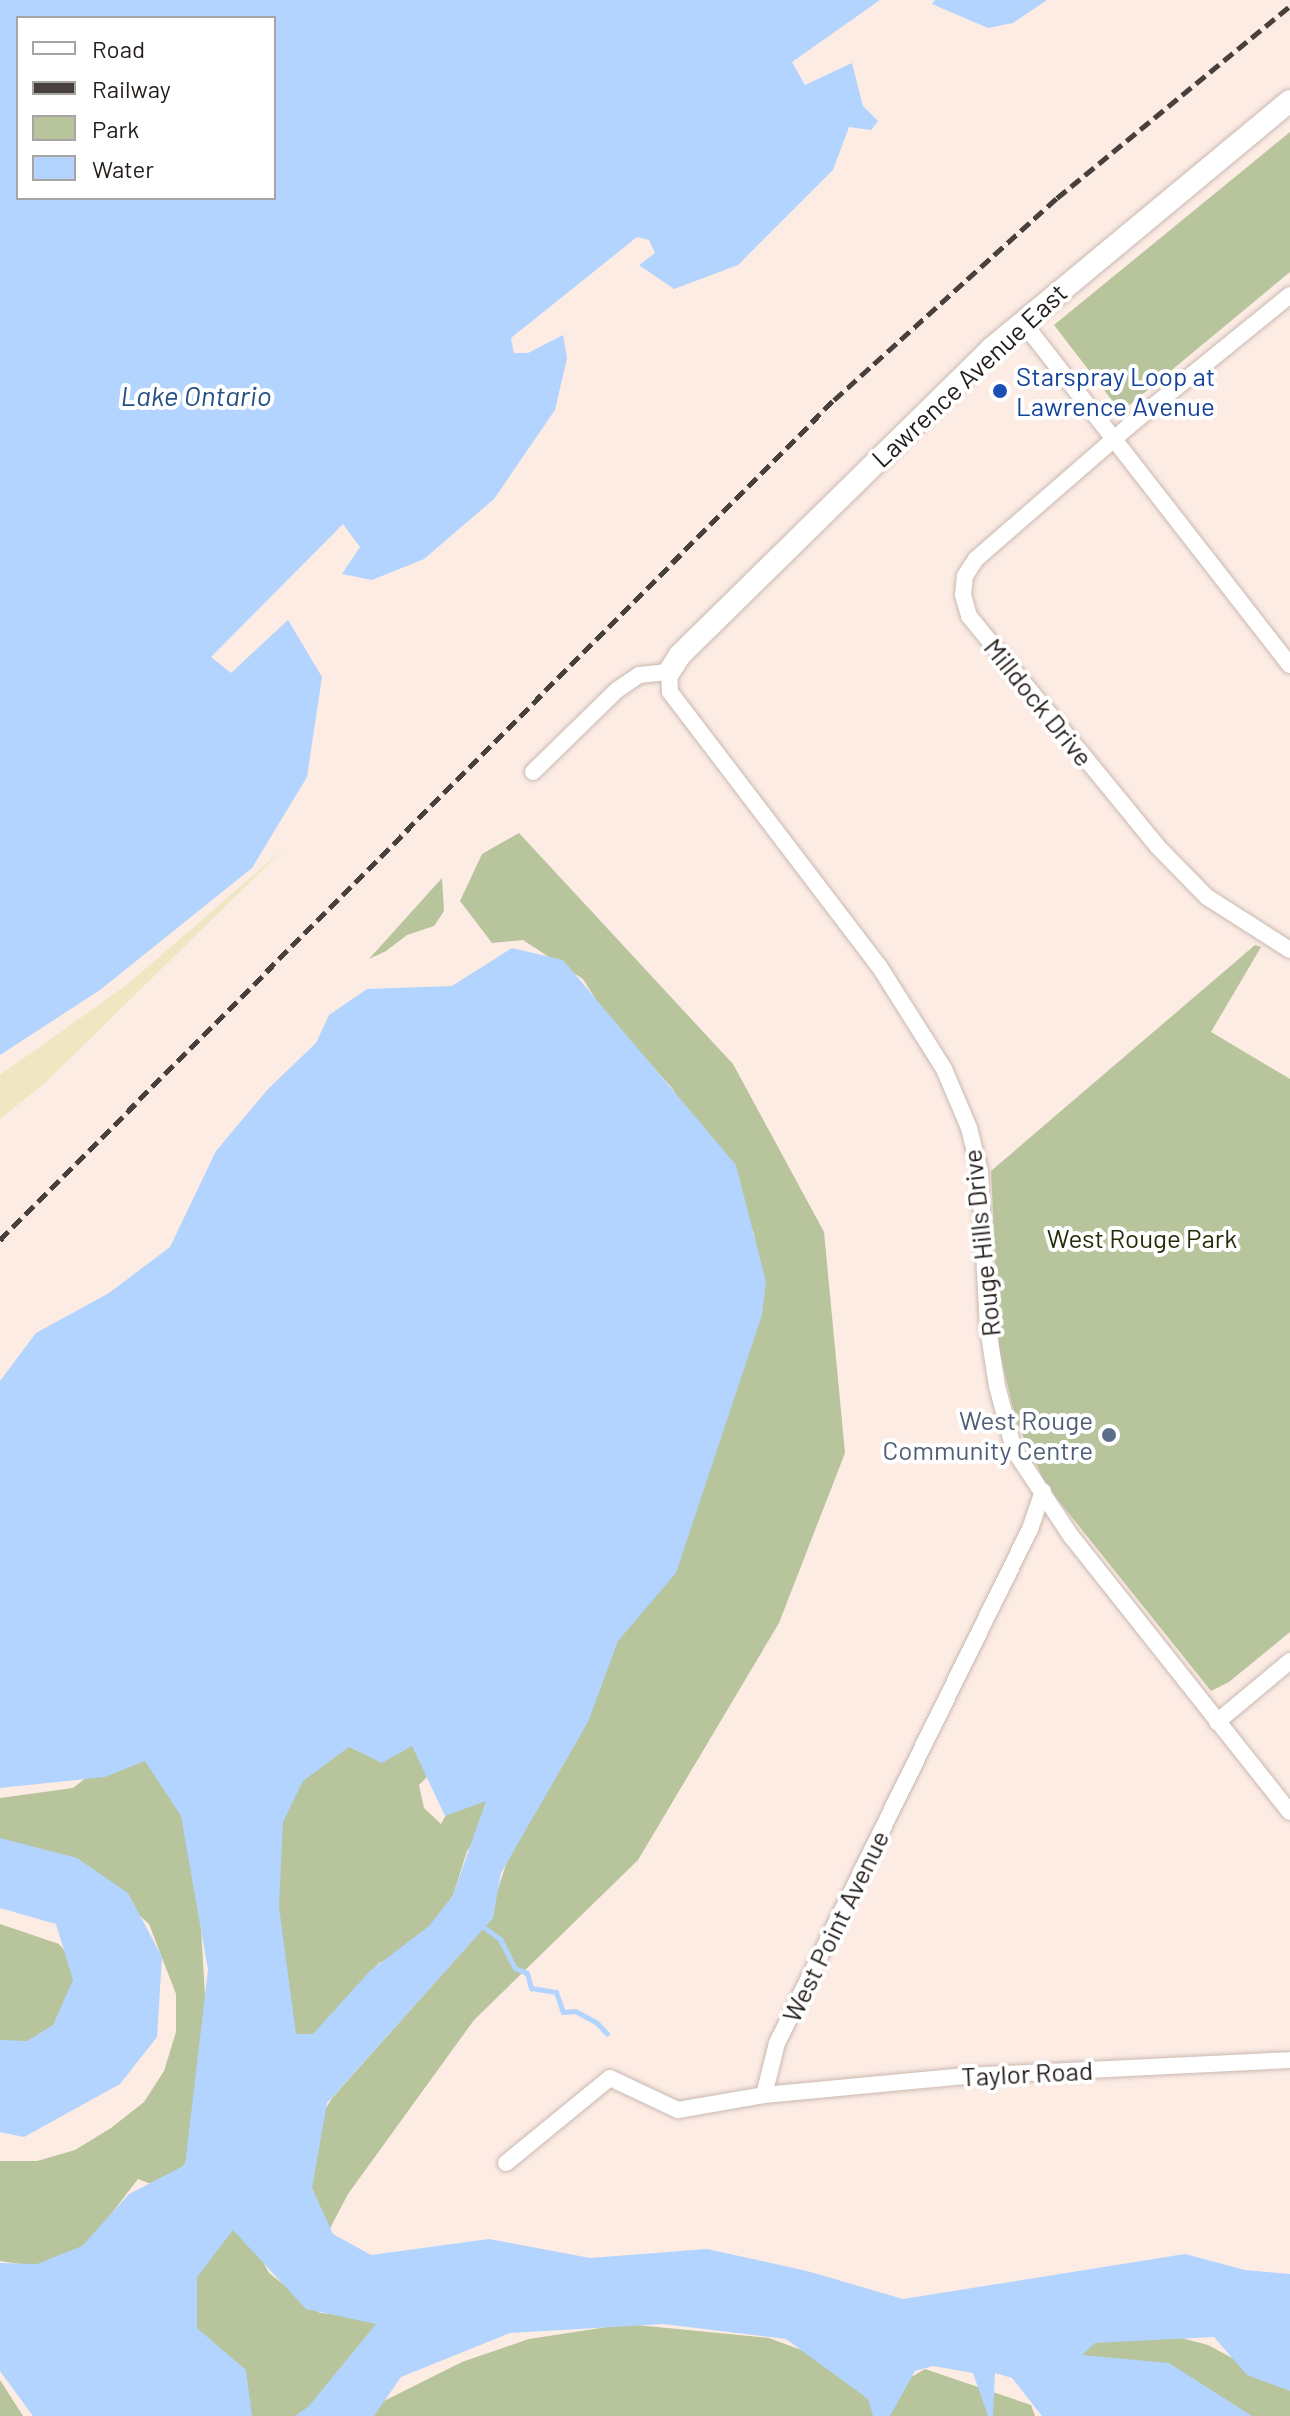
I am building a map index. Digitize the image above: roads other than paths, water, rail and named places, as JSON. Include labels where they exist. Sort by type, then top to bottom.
[{"type":"street","name":"Lawrence Avenue East","points":[[669,672],[680,655],[893,443],[1022,321],[1290,101]]},
{"type":"street","name":"Milldock Drive","points":[[1288,301],[1115,438],[976,559],[965,576],[963,595],[969,616],[1157,846],[1207,897],[1290,950]]},
{"type":"street","points":[[1022,321],[1290,665]]},
{"type":"street","points":[[533,772],[617,690],[639,675],[669,672]]},
{"type":"street","name":"Rouge Hills Drive","points":[[669,672],[670,692],[879,966],[944,1069],[969,1128],[980,1172],[988,1328],[997,1386],[1014,1450],[1071,1536],[1290,1812]]},
{"type":"street","name":"West Point Avenue","points":[[764,2095],[777,2043],[1030,1529],[1043,1491]]},
{"type":"street","points":[[1217,1722],[1290,1661]]},
{"type":"street","name":"Taylor Road","points":[[764,2095],[965,2076],[1290,2060]]},
{"type":"street","points":[[506,2163],[610,2078],[678,2110],[764,2095]]},
{"type":"water","name":"Lake Ontario","points":[[0,0],[880,0],[792,62],[805,85],[852,63],[863,106],[878,121],[871,130],[849,127],[833,170],[738,265],[674,289],[639,265],[655,253],[649,240],[637,237],[511,338],[514,353],[528,353],[563,335],[567,358],[555,410],[494,499],[424,559],[372,580],[342,574],[360,547],[343,524],[211,657],[231,673],[288,620],[322,677],[307,777],[252,868],[100,990],[0,1055]]},
{"type":"water","points":[[935,0],[1047,0],[1013,23],[988,28],[932,4]]},
{"type":"water","points":[[512,948],[563,960],[736,1165],[766,1282],[762,1315],[676,1573],[618,1641],[588,1722],[501,1873],[493,1918],[327,2103],[312,2188],[333,2234],[371,2255],[489,2239],[590,2258],[707,2249],[807,2271],[903,2299],[1185,2254],[1245,2270],[1290,2274],[1290,2391],[1247,2375],[1214,2337],[1095,2343],[1082,2355],[1169,2363],[1252,2416],[1042,2416],[1012,2378],[995,2373],[993,2416],[988,2416],[973,2373],[933,2366],[915,2371],[890,2416],[873,2416],[868,2399],[786,2339],[663,2324],[510,2333],[401,2377],[374,2416],[295,2416],[308,2407],[376,2324],[306,2309],[233,2230],[197,2277],[197,2328],[246,2370],[252,2416],[33,2416],[0,2371],[0,2263],[37,2264],[82,2246],[129,2194],[185,2165],[208,1970],[181,1816],[145,1761],[105,1777],[0,1788],[0,1381],[36,1333],[109,1293],[170,1247],[216,1151],[268,1089],[316,1043],[329,1015],[367,989],[452,986]],"holes":[[[412,1746],[445,1816],[486,1801],[453,1895],[429,1926],[370,1971],[313,2034],[296,2034],[279,1907],[283,1822],[303,1781],[349,1747],[382,1763]]]},
{"type":"water","points":[[0,1838],[77,1858],[128,1893],[162,1957],[157,2037],[120,2084],[24,2137],[0,2132],[0,2040],[27,2041],[53,2025],[73,1980],[56,1924],[0,1908]]},
{"type":"waterway","points":[[485,1928],[500,1939],[515,1968],[527,1973],[531,1988],[556,1992],[563,2012],[575,2011],[596,2022],[607,2034]]},
{"type":"railway","points":[[0,1240],[834,400],[1057,198],[1290,6]]},
{"type":"place","name":"Starspray Loop at Lawrence Avenue","points":[[1000,391]]},
{"type":"place","name":"West Rouge Community Centre","points":[[1109,1435]]},
{"type":"park label","name":"West Rouge Park","points":[[1142,1238]]}]
